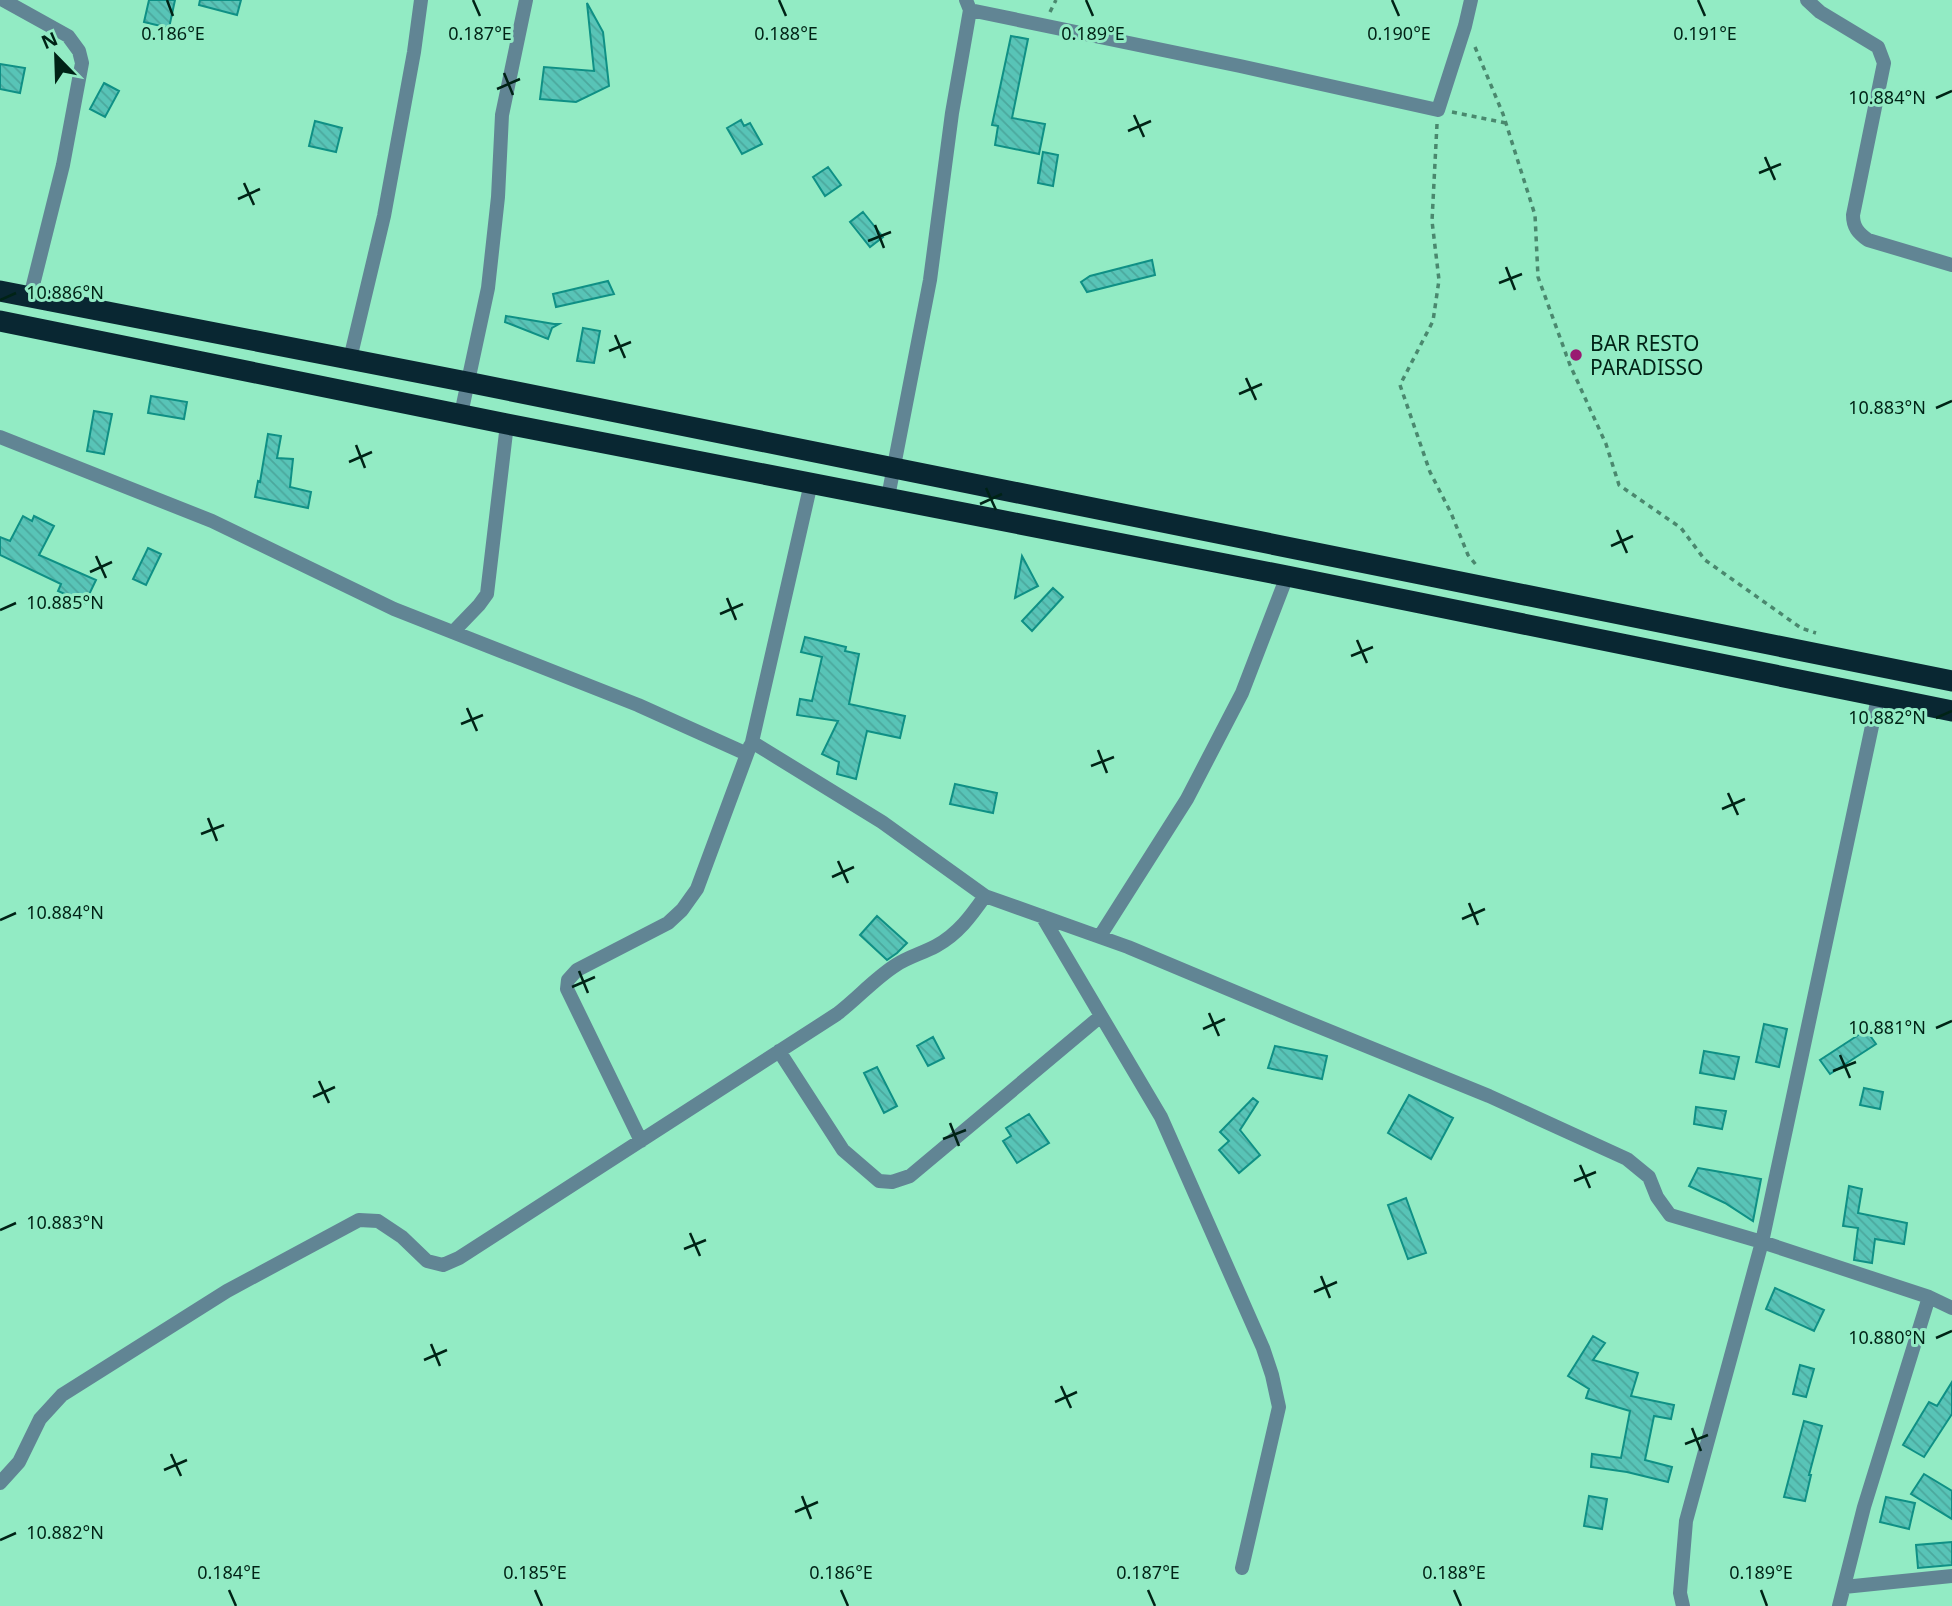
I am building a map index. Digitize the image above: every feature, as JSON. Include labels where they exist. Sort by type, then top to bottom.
[{"type":"highway","points":[[0,291],[467,382],[1952,681]]},
{"type":"highway","points":[[0,321],[507,424],[1287,576],[1878,698],[1951,709]]},
{"type":"street","points":[[3,0],[68,36],[79,51],[82,63],[62,165],[30,297]]},
{"type":"street","points":[[350,359],[384,216],[416,43],[421,0]]},
{"type":"street","points":[[461,414],[488,288],[498,197],[502,115],[526,0]]},
{"type":"street","points":[[888,498],[930,280],[968,5],[1438,110],[1471,0]]},
{"type":"street","points":[[1807,0],[1821,12],[1871,42],[1883,55],[1884,62],[1853,215],[1853,223],[1858,233],[1868,240],[1952,265]]},
{"type":"street","points":[[453,632],[487,594],[507,424]]},
{"type":"street","points":[[0,437],[212,521],[394,609],[749,748],[882,822],[985,896],[1100,936],[1500,1101],[1627,1160],[1649,1177],[1657,1197],[1670,1215],[1929,1297],[1952,1308]]},
{"type":"street","points":[[641,1141],[567,989],[568,980],[577,970],[667,923],[682,910],[697,889],[749,748],[811,483]]},
{"type":"street","points":[[1100,936],[1187,799],[1242,693],[1287,576]]},
{"type":"street","points":[[1683,1606],[1680,1593],[1686,1521],[1762,1242],[1878,698]]},
{"type":"street","points":[[0,1483],[19,1462],[40,1419],[62,1395],[227,1291],[359,1220],[378,1221],[402,1237],[428,1261],[443,1265],[459,1258],[846,1007],[866,987],[898,963],[953,936],[985,896]]},
{"type":"street","points":[[1042,916],[1161,1117],[1263,1348],[1272,1375],[1279,1407],[1242,1568]]},
{"type":"street","points":[[779,1051],[843,1150],[879,1181],[892,1182],[910,1176],[1101,1016]]},
{"type":"street","points":[[1839,1606],[1864,1507],[1929,1297]]},
{"type":"street","points":[[1844,1587],[1952,1576]]},
{"type":"path","points":[[1465,26],[1486,70],[1506,123],[1535,215],[1538,277],[1570,365],[1606,444],[1619,485],[1681,528],[1704,560],[1801,628],[1824,635]]},
{"type":"path","points":[[1502,589],[1468,555],[1430,472],[1400,385],[1433,321],[1439,280],[1432,221],[1438,110],[1506,123]]},
{"type":"building","points":[[149,0],[175,0],[169,28],[144,22]]},
{"type":"building","points":[[200,0],[241,0],[237,15],[199,5]]},
{"type":"building","points":[[587,3],[603,32],[609,86],[576,102],[540,99],[544,67],[594,71]]},
{"type":"building","points":[[1011,36],[1028,39],[1012,118],[1045,124],[1039,154],[995,145],[998,126],[992,125]]},
{"type":"building","points":[[0,64],[25,68],[20,93],[0,89]]},
{"type":"building","points":[[104,83],[119,91],[105,117],[90,109]]},
{"type":"building","points":[[741,120],[744,126],[750,123],[762,144],[742,154],[727,128]]},
{"type":"building","points":[[315,121],[342,128],[336,152],[309,146]]},
{"type":"building","points":[[1043,152],[1058,155],[1053,186],[1038,183]]},
{"type":"building","points":[[828,167],[841,185],[825,196],[813,177]]},
{"type":"building","points":[[863,212],[883,237],[870,247],[850,222]]},
{"type":"building","points":[[1152,260],[1155,275],[1087,292],[1081,282],[1090,276]]},
{"type":"building","points":[[608,281],[614,294],[556,307],[553,294]]},
{"type":"building","points":[[506,316],[559,324],[552,328],[548,339],[505,322]]},
{"type":"building","points":[[583,328],[600,331],[594,363],[577,361]]},
{"type":"building","points":[[151,396],[187,402],[184,419],[148,413]]},
{"type":"building","points":[[94,411],[112,414],[104,454],[87,451]]},
{"type":"building","points":[[268,434],[281,436],[277,458],[293,459],[290,487],[311,492],[308,508],[255,497]]},
{"type":"building","points":[[23,516],[32,521],[34,516],[54,526],[39,555],[96,580],[85,603],[58,591],[61,584],[0,555],[0,537],[10,541]]},
{"type":"building","points":[[148,548],[161,554],[146,585],[133,579]]},
{"type":"building","points":[[1022,556],[1038,586],[1015,598]]},
{"type":"building","points":[[1053,588],[1063,597],[1032,631],[1022,621]]},
{"type":"building","points":[[805,637],[846,647],[845,651],[859,654],[849,704],[905,716],[900,738],[867,731],[856,779],[837,774],[839,762],[822,754],[838,721],[797,715],[800,699],[812,701],[822,657],[801,652]]},
{"type":"building","points":[[955,784],[997,793],[993,813],[950,804]]},
{"type":"building","points":[[877,916],[907,943],[887,960],[860,935]]},
{"type":"building","points":[[1764,1024],[1787,1029],[1779,1067],[1756,1062]]},
{"type":"building","points":[[1866,1030],[1876,1044],[1830,1074],[1820,1060]]},
{"type":"building","points":[[933,1037],[944,1058],[928,1066],[917,1046]]},
{"type":"building","points":[[1275,1046],[1327,1056],[1322,1079],[1268,1068]]},
{"type":"building","points":[[1704,1051],[1739,1057],[1734,1079],[1700,1073]]},
{"type":"building","points":[[877,1067],[897,1106],[884,1113],[864,1073]]},
{"type":"building","points":[[1864,1088],[1883,1092],[1880,1109],[1860,1105]]},
{"type":"building","points":[[1409,1095],[1453,1118],[1431,1159],[1388,1133]]},
{"type":"building","points":[[1253,1098],[1258,1102],[1240,1130],[1260,1155],[1239,1173],[1219,1150],[1229,1141],[1220,1132]]},
{"type":"building","points":[[1696,1107],[1726,1111],[1722,1129],[1694,1124]]},
{"type":"building","points":[[1029,1114],[1049,1143],[1017,1163],[1003,1141],[1011,1136],[1006,1128]]},
{"type":"building","points":[[1698,1168],[1761,1179],[1753,1221],[1725,1203],[1689,1186]]},
{"type":"building","points":[[1849,1186],[1862,1189],[1858,1213],[1907,1223],[1904,1244],[1875,1239],[1872,1263],[1854,1260],[1858,1228],[1843,1226]]},
{"type":"building","points":[[1406,1198],[1426,1253],[1408,1259],[1388,1205]]},
{"type":"building","points":[[1775,1288],[1824,1310],[1814,1331],[1766,1309]]},
{"type":"building","points":[[1593,1336],[1605,1343],[1593,1360],[1638,1373],[1631,1396],[1674,1405],[1671,1419],[1654,1416],[1645,1460],[1672,1467],[1668,1482],[1591,1467],[1592,1454],[1621,1458],[1630,1411],[1586,1398],[1589,1389],[1568,1376]]},
{"type":"building","points":[[1800,1365],[1814,1369],[1806,1397],[1793,1394]]},
{"type":"building","points":[[1952,1382],[1952,1414],[1924,1457],[1903,1445],[1929,1402],[1937,1406]]},
{"type":"building","points":[[1804,1421],[1822,1426],[1805,1501],[1784,1497]]},
{"type":"building","points":[[1924,1474],[1952,1491],[1952,1519],[1911,1494]]},
{"type":"building","points":[[1589,1496],[1607,1499],[1602,1529],[1584,1526]]},
{"type":"building","points":[[1886,1497],[1915,1503],[1909,1529],[1880,1522]]},
{"type":"building","points":[[1952,1542],[1952,1565],[1918,1568],[1916,1545]]},
{"type":"place","name":"BAR RESTO PARADISSO","points":[[1576,355]]}]
